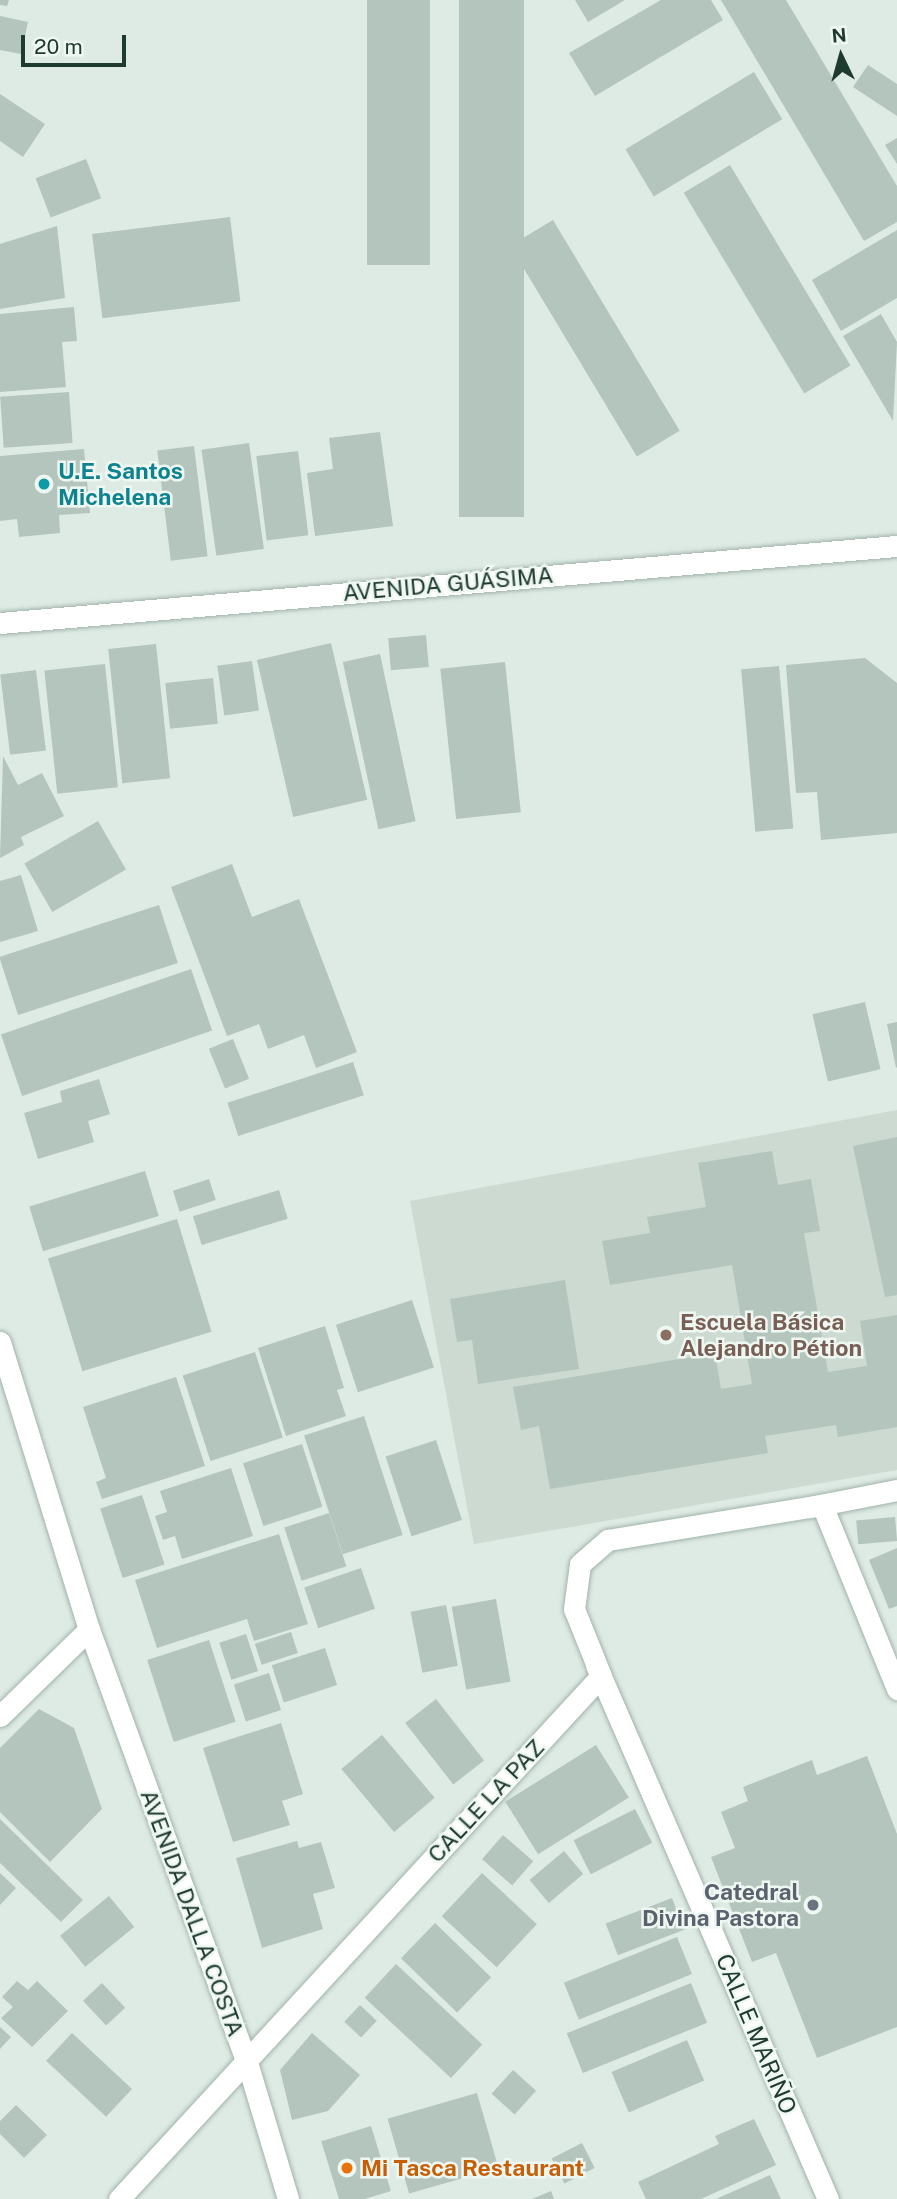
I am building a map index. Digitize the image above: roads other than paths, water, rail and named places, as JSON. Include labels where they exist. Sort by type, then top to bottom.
[{"type":"street","name":"AVENIDA GUÁSIMA","points":[[0,623],[897,546]]},
{"type":"street","name":"AVENIDA DALLA COSTA","points":[[0,1342],[89,1629],[247,2062],[288,2199]]},
{"type":"street","points":[[601,1676],[574,1609],[580,1564],[608,1540],[897,1490]]},
{"type":"street","points":[[822,1505],[897,1689]]},
{"type":"street","points":[[0,1716],[89,1629]]},
{"type":"street","name":"CALLE LA PAZ","points":[[119,2199],[601,1676]]},
{"type":"street","name":"CALLE MARIÑO","points":[[601,1676],[828,2199]]},
{"type":"place","name":"U.E. Santos Michelena","points":[[44,484]]},
{"type":"place","name":"Escuela Básica Alejandro Pétion","points":[[666,1335]]},
{"type":"place","name":"Catedral Divina Pastora","points":[[813,1905]]},
{"type":"place","name":"Mi Tasca Restaurant","points":[[347,2168]]}]
